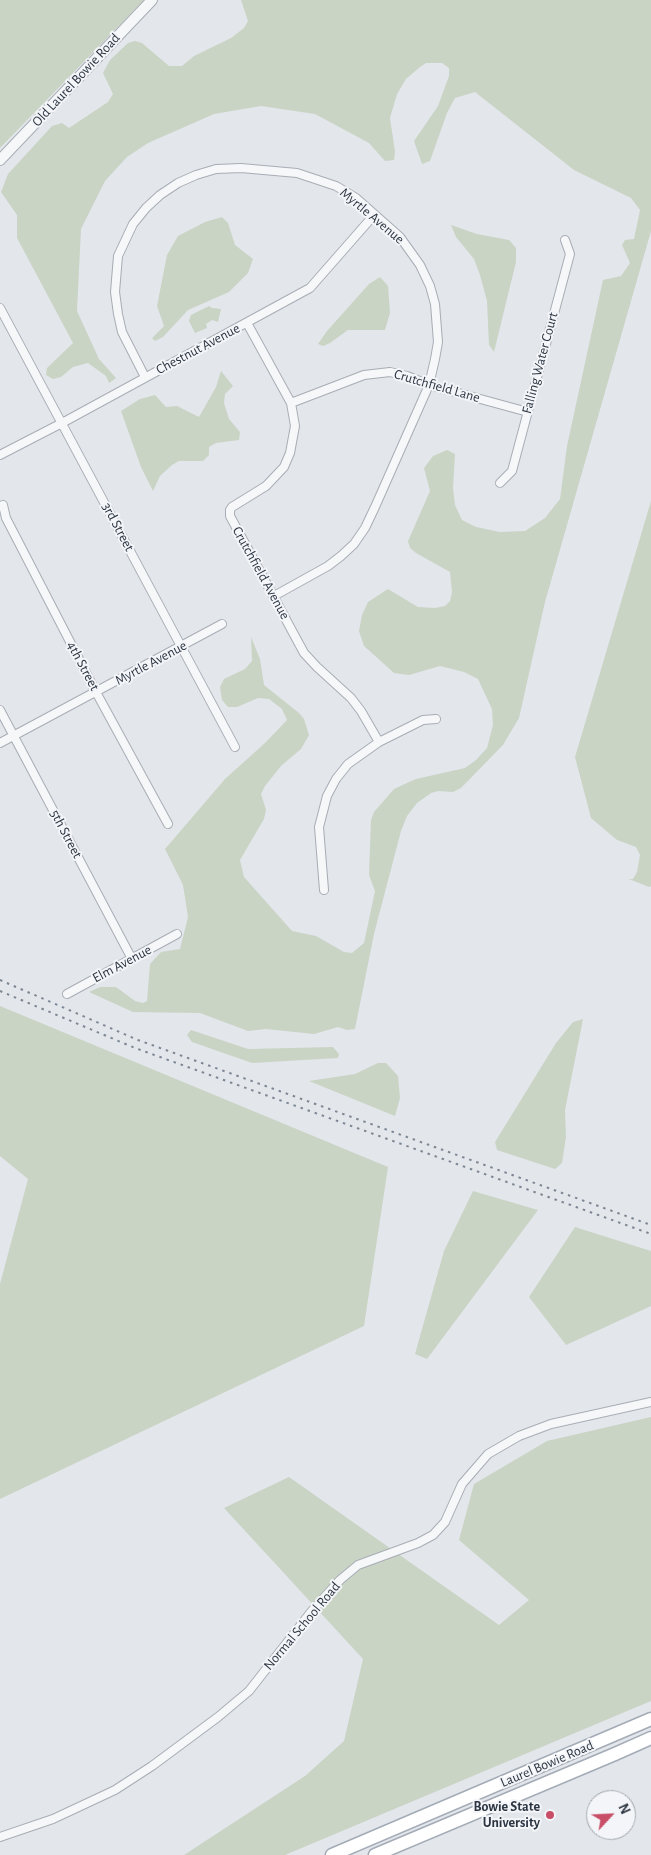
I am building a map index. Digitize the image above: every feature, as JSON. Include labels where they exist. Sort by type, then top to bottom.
[{"type":"main road","name":"Laurel Bowie Road","points":[[332,1855],[651,1719]]},
{"type":"main road","name":"Laurel Bowie Road","points":[[375,1855],[651,1738]]},
{"type":"street","name":"Old Laurel Bowie Road","points":[[0,160],[152,0]]},
{"type":"street","name":"Myrtle Avenue","points":[[145,377],[122,332],[115,292],[118,256],[133,224],[146,208],[160,194],[196,175],[216,169],[241,168],[297,173],[336,186],[356,198],[400,237],[420,264],[430,286],[435,304],[438,342],[429,385],[375,507],[354,544],[328,566],[274,596]]},
{"type":"street","name":"Chestnut Avenue","points":[[0,455],[310,288],[374,215]]},
{"type":"street","name":"Falling Water Court","points":[[500,483],[512,471],[528,412],[570,254],[565,240]]},
{"type":"street","name":"3rd Street","points":[[0,308],[235,747]]},
{"type":"street","name":"Crutchfield Avenue","points":[[247,323],[291,403],[295,426],[290,452],[284,467],[266,486],[240,500],[230,510],[230,516],[304,653],[316,667],[351,698],[379,742]]},
{"type":"street","name":"Crutchfield Lane","points":[[291,403],[347,381],[390,372],[429,385],[528,412]]},
{"type":"street","name":"4th Street","points":[[3,505],[6,518],[96,692],[168,824]]},
{"type":"street","points":[[221,506],[230,510]]},
{"type":"street","name":"Myrtle Avenue","points":[[0,743],[222,624]]},
{"type":"street","name":"5th Street","points":[[0,710],[132,958]]},
{"type":"street","points":[[324,890],[319,827],[326,796],[336,779],[348,764],[379,742],[423,720],[436,719]]},
{"type":"street","name":"Elm Avenue","points":[[66,994],[178,934]]},
{"type":"street","name":"Normal School Road","points":[[0,1837],[53,1819],[115,1790],[152,1766],[218,1717],[249,1691],[311,1612],[340,1580],[358,1565],[418,1543],[433,1535],[445,1522],[462,1484],[488,1454],[518,1436],[551,1424],[651,1402]]},
{"type":"green space","points":[[0,0],[144,0],[0,148]]},
{"type":"green space","points":[[241,0],[651,0],[651,231],[545,602],[519,718],[503,745],[461,788],[453,792],[438,791],[431,793],[417,803],[407,816],[401,831],[374,934],[355,1029],[347,1030],[338,1027],[314,1034],[266,1029],[248,1031],[200,1013],[133,1012],[89,992],[100,987],[116,987],[135,1001],[143,1003],[147,1001],[150,964],[161,952],[180,949],[188,917],[183,885],[165,849],[225,779],[287,720],[282,709],[269,699],[258,698],[237,707],[228,707],[222,700],[220,687],[224,679],[245,669],[252,661],[251,637],[260,659],[264,685],[299,713],[304,719],[309,735],[301,749],[281,766],[261,794],[266,810],[264,819],[240,860],[244,877],[292,931],[316,936],[344,952],[352,953],[364,943],[375,891],[369,875],[371,820],[374,812],[394,789],[416,779],[465,768],[476,760],[487,748],[493,725],[492,709],[478,679],[464,672],[440,666],[409,675],[394,673],[364,646],[359,631],[362,615],[368,602],[388,589],[418,607],[435,608],[445,606],[450,601],[452,592],[450,572],[416,553],[410,548],[408,541],[430,491],[424,468],[433,456],[447,450],[455,454],[453,488],[455,505],[462,520],[476,527],[500,532],[525,531],[545,518],[560,499],[567,446],[603,280],[621,276],[630,263],[622,245],[625,240],[634,239],[640,210],[631,198],[574,170],[475,92],[455,98],[447,113],[430,161],[422,164],[414,141],[438,106],[449,76],[449,68],[442,63],[426,63],[420,67],[406,79],[397,94],[390,118],[395,152],[394,160],[385,161],[369,143],[315,114],[261,106],[214,114],[148,143],[127,157],[105,181],[81,229],[77,311],[99,359],[116,378],[109,383],[106,376],[88,363],[73,367],[61,377],[53,379],[46,375],[47,368],[73,343],[17,238],[17,215],[1,192],[8,174],[52,126],[62,123],[69,128],[108,102],[113,94],[103,73],[110,60],[128,43],[135,41],[142,43],[169,66],[182,66],[194,56],[231,38],[244,28],[248,21]]},
{"type":"green space","points":[[222,217],[228,223],[235,245],[253,259],[248,273],[229,292],[188,310],[163,337],[155,341],[152,338],[164,326],[157,306],[167,255],[178,236],[205,222]]},
{"type":"green space","points":[[451,225],[477,234],[509,240],[516,248],[516,262],[494,352],[489,345],[487,301],[480,275],[474,259],[456,237]]},
{"type":"green space","points":[[380,277],[388,286],[390,313],[385,330],[348,330],[330,343],[323,346],[318,344],[327,331],[369,284]]},
{"type":"green space","points":[[209,306],[221,309],[218,322],[212,320],[206,324],[207,328],[195,333],[189,321],[191,315]]},
{"type":"green space","points":[[221,371],[233,386],[225,394],[224,403],[229,419],[240,432],[239,440],[216,443],[209,447],[209,455],[203,461],[179,461],[172,465],[160,476],[153,491],[141,467],[121,411],[140,399],[155,395],[166,407],[177,406],[199,417],[216,387]]},
{"type":"green space","points":[[651,501],[651,886],[649,887],[629,879],[633,879],[637,872],[640,855],[636,847],[617,840],[591,818],[575,757]]},
{"type":"green space","points":[[0,1006],[388,1167],[364,1326],[0,1499],[0,1284],[28,1179],[0,1156]]},
{"type":"green space","points":[[583,1019],[565,1110],[566,1137],[562,1163],[555,1169],[497,1150],[495,1142],[556,1043],[573,1022]]},
{"type":"green space","points":[[191,1030],[248,1049],[333,1047],[339,1054],[338,1058],[252,1063],[192,1042],[187,1035]]},
{"type":"green space","points":[[378,1063],[386,1063],[398,1076],[400,1098],[395,1116],[309,1081],[355,1074]]},
{"type":"green space","points":[[473,1191],[538,1210],[427,1359],[415,1354],[444,1251]]},
{"type":"green space","points":[[575,1227],[651,1251],[651,1306],[566,1345],[529,1297]]},
{"type":"green space","points":[[651,1417],[651,1701],[285,1855],[184,1855],[305,1776],[344,1741],[363,1659],[224,1508],[289,1477],[499,1625],[529,1600],[459,1540],[474,1484],[547,1441]]},
{"type":"railway","points":[[0,980],[138,1040],[651,1225]]},
{"type":"railway","points":[[0,991],[135,1048],[651,1234]]},
{"type":"place","name":"Bowie State University","points":[[550,1815]]}]
